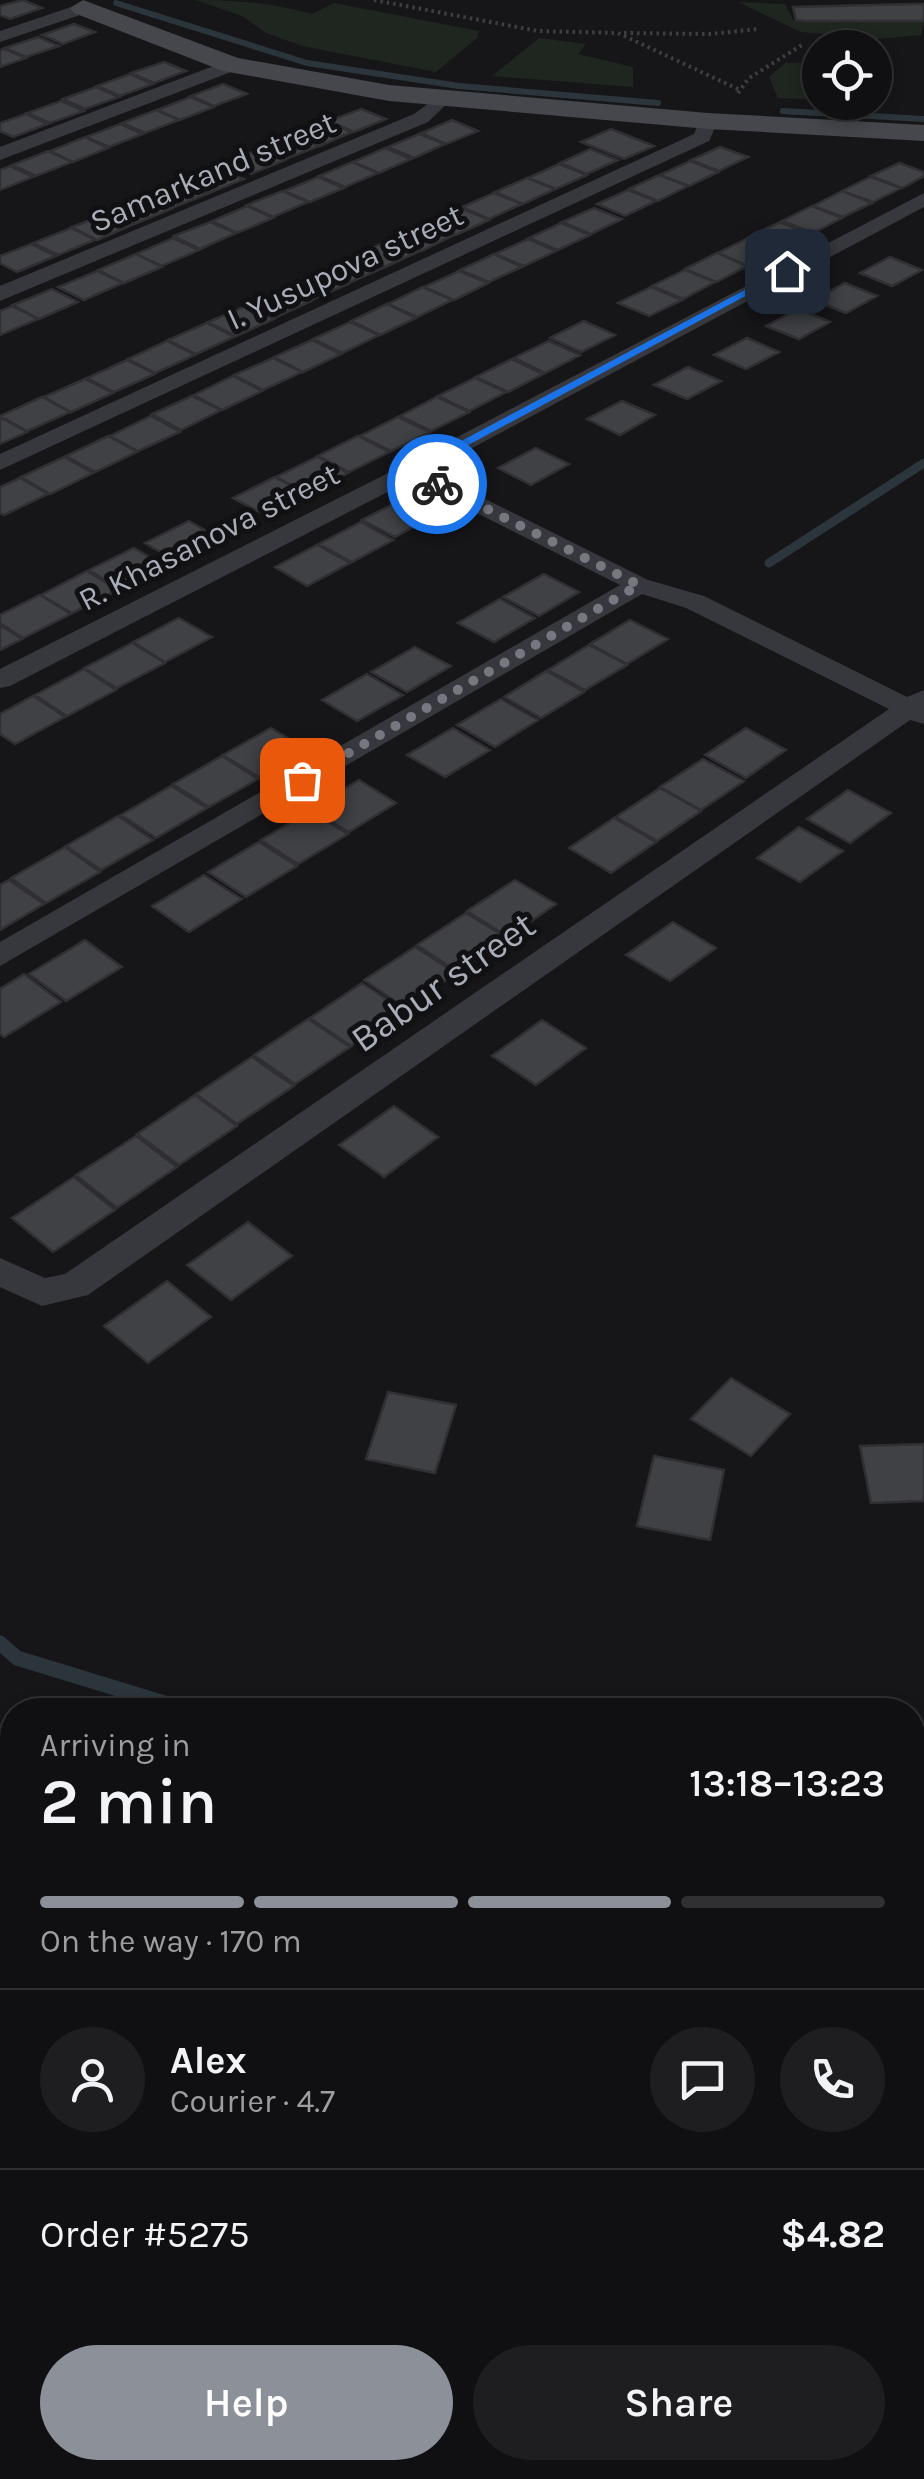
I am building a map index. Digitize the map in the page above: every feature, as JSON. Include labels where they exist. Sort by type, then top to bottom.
[{"type":"street","points":[[0,36],[89,4],[232,65],[388,93],[708,121],[924,132]]},
{"type":"street","points":[[0,154],[232,65]]},
{"type":"street","name":"Samarkand street","points":[[0,294],[421,118],[444,98]]},
{"type":"street","name":"I. Yusupova street","points":[[0,462],[702,137],[708,121]]},
{"type":"street","name":"R. Khasanova street","points":[[0,680],[411,471],[924,199]]},
{"type":"street","points":[[411,471],[639,585],[695,602],[919,708]]},
{"type":"street","points":[[0,956],[639,585]]},
{"type":"street","name":"Babur street","points":[[7,1276],[42,1292],[75,1285],[919,708]]},
{"type":"path","points":[[374,0],[538,31],[711,34],[758,29]]},
{"type":"path","points":[[618,33],[740,90]]},
{"type":"path","points":[[708,121],[749,78],[802,45]]},
{"type":"shaded area","points":[[196,0],[254,3],[312,14],[334,3],[479,31],[477,38],[436,72],[302,46],[266,33],[242,16]]},
{"type":"shaded area","points":[[738,2],[785,4],[794,21],[801,22],[924,22],[921,35],[892,38],[892,30],[801,32]]},
{"type":"shaded area","points":[[539,38],[586,44],[578,54],[633,67],[633,87],[492,76]]},
{"type":"shaded area","points":[[785,63],[802,63],[802,99],[778,98],[769,77]]},
{"type":"building","points":[[23,0],[42,8],[10,19],[0,15],[0,6]]},
{"type":"building","points":[[924,4],[924,21],[805,21],[796,20],[793,7]]},
{"type":"building","points":[[74,24],[95,32],[63,44],[42,35]]},
{"type":"building","points":[[38,37],[59,46],[26,57],[5,48]]},
{"type":"building","points":[[0,50],[26,58],[0,67]]},
{"type":"building","points":[[164,62],[186,71],[154,83],[131,73]]},
{"type":"building","points":[[130,74],[153,84],[120,96],[97,86]]},
{"type":"building","points":[[223,84],[247,94],[214,106],[191,96]]},
{"type":"building","points":[[96,87],[119,97],[85,109],[63,99]]},
{"type":"building","points":[[190,97],[214,107],[180,120],[157,110]]},
{"type":"building","points":[[61,101],[84,111],[50,123],[27,113]]},
{"type":"building","points":[[361,109],[386,119],[354,132],[329,121]]},
{"type":"building","points":[[156,110],[179,120],[145,133],[122,123]]},
{"type":"building","points":[[26,114],[48,124],[13,137],[0,131],[0,123]]},
{"type":"building","points":[[452,120],[478,131],[446,144],[421,133]]},
{"type":"building","points":[[327,122],[352,132],[320,146],[295,135]]},
{"type":"building","points":[[120,124],[143,134],[109,147],[86,137]]},
{"type":"building","points":[[611,129],[654,146],[624,159],[581,142]]},
{"type":"building","points":[[419,134],[445,144],[414,158],[388,147]]},
{"type":"building","points":[[294,135],[319,146],[286,159],[261,149]]},
{"type":"building","points":[[85,137],[108,148],[73,162],[50,151]]},
{"type":"building","points":[[720,147],[748,157],[719,171],[691,160]]},
{"type":"building","points":[[385,148],[411,159],[379,173],[353,162]]},
{"type":"building","points":[[260,149],[285,160],[251,174],[226,163]]},
{"type":"building","points":[[590,149],[618,160],[587,174],[560,163]]},
{"type":"building","points":[[48,151],[72,162],[36,176],[12,165]]},
{"type":"building","points":[[690,161],[718,172],[689,186],[660,175]]},
{"type":"building","points":[[352,162],[378,173],[345,187],[319,176]]},
{"type":"building","points":[[899,163],[924,172],[924,176],[902,188],[871,176]]},
{"type":"building","points":[[559,164],[587,175],[556,189],[528,178]]},
{"type":"building","points":[[10,166],[33,177],[0,190],[0,170]]},
{"type":"building","points":[[219,168],[244,179],[209,193],[184,182]]},
{"type":"building","points":[[659,175],[688,186],[658,201],[629,189]]},
{"type":"building","points":[[318,177],[344,188],[310,202],[284,191]]},
{"type":"building","points":[[870,177],[901,188],[873,202],[842,191]]},
{"type":"building","points":[[527,178],[555,189],[523,204],[495,192]]},
{"type":"building","points":[[182,183],[207,194],[172,208],[147,197]]},
{"type":"building","points":[[628,190],[656,201],[625,216],[597,204]]},
{"type":"building","points":[[282,191],[308,202],[273,217],[247,205]]},
{"type":"building","points":[[842,191],[872,203],[843,217],[813,206]]},
{"type":"building","points":[[494,193],[522,204],[489,219],[462,207]]},
{"type":"building","points":[[146,198],[171,209],[135,224],[110,212]]},
{"type":"building","points":[[247,206],[273,218],[237,233],[212,221]]},
{"type":"building","points":[[812,206],[842,218],[813,233],[782,221]]},
{"type":"building","points":[[461,208],[489,220],[456,235],[428,223]]},
{"type":"building","points":[[594,208],[622,219],[591,234],[562,222]]},
{"type":"building","points":[[109,213],[134,224],[97,240],[72,227]]},
{"type":"building","points":[[210,222],[236,233],[200,249],[174,236]]},
{"type":"building","points":[[780,222],[810,234],[780,249],[749,237]]},
{"type":"building","points":[[427,223],[454,235],[421,251],[393,238]]},
{"type":"building","points":[[561,223],[590,235],[558,250],[529,238]]},
{"type":"building","points":[[71,228],[95,240],[58,255],[33,243]]},
{"type":"building","points":[[173,238],[199,250],[162,266],[136,254]]},
{"type":"building","points":[[748,238],[779,250],[748,266],[718,253]]},
{"type":"building","points":[[392,239],[420,251],[385,267],[358,254]]},
{"type":"building","points":[[528,239],[556,251],[524,266],[495,254]]},
{"type":"building","points":[[31,244],[56,256],[17,272],[0,263],[0,256]]},
{"type":"building","points":[[717,253],[747,266],[716,282],[685,269]]},
{"type":"building","points":[[136,254],[162,267],[124,283],[98,270]]},
{"type":"building","points":[[494,254],[522,267],[489,282],[460,270]]},
{"type":"building","points":[[357,255],[385,267],[349,283],[322,271]]},
{"type":"building","points":[[890,257],[922,270],[892,286],[860,273]]},
{"type":"building","points":[[685,270],[715,282],[683,299],[652,286]]},
{"type":"building","points":[[97,271],[123,283],[84,300],[58,287]]},
{"type":"building","points":[[320,271],[348,284],[312,300],[284,287]]},
{"type":"building","points":[[459,271],[488,283],[454,300],[424,287]]},
{"type":"building","points":[[845,283],[877,296],[846,313],[814,300]]},
{"type":"building","points":[[423,287],[452,300],[417,317],[388,304]]},
{"type":"building","points":[[651,287],[682,300],[649,316],[618,303]]},
{"type":"building","points":[[283,288],[311,301],[274,318],[247,305]]},
{"type":"building","points":[[52,289],[78,302],[39,319],[13,305]]},
{"type":"building","points":[[387,304],[416,318],[380,335],[351,321]]},
{"type":"building","points":[[12,306],[38,319],[0,335],[0,311]]},
{"type":"building","points":[[246,306],[274,319],[236,336],[208,322]]},
{"type":"building","points":[[798,309],[830,322],[799,339],[766,326]]},
{"type":"building","points":[[584,321],[615,335],[581,352],[550,338]]},
{"type":"building","points":[[350,322],[379,335],[342,353],[313,339]]},
{"type":"building","points":[[207,323],[234,337],[196,354],[168,340]]},
{"type":"building","points":[[747,338],[779,352],[746,369],[714,355]]},
{"type":"building","points":[[312,340],[341,354],[303,372],[274,357]]},
{"type":"building","points":[[167,341],[195,355],[155,373],[128,359]]},
{"type":"building","points":[[549,341],[580,355],[545,373],[514,358]]},
{"type":"building","points":[[273,358],[302,372],[263,390],[234,375]]},
{"type":"building","points":[[512,359],[543,374],[508,392],[476,377]]},
{"type":"building","points":[[127,360],[155,374],[114,392],[87,378]]},
{"type":"building","points":[[688,367],[721,381],[687,399],[654,385]]},
{"type":"building","points":[[233,376],[262,391],[222,410],[194,395]]},
{"type":"building","points":[[475,378],[506,392],[469,411],[438,396]]},
{"type":"building","points":[[85,379],[113,393],[71,412],[44,397]]},
{"type":"building","points":[[192,396],[221,410],[181,430],[152,414]]},
{"type":"building","points":[[42,397],[70,412],[27,431],[0,416]]},
{"type":"building","points":[[437,397],[469,412],[431,431],[400,416]]},
{"type":"building","points":[[622,401],[655,415],[620,435],[587,419]]},
{"type":"building","points":[[151,416],[180,432],[138,451],[110,436]]},
{"type":"building","points":[[0,417],[27,432],[0,444]]},
{"type":"building","points":[[398,417],[430,432],[391,451],[360,436]]},
{"type":"building","points":[[108,436],[137,452],[95,472],[66,456]]},
{"type":"building","points":[[358,436],[389,452],[349,472],[318,456]]},
{"type":"building","points":[[536,448],[569,464],[531,485],[498,468]]},
{"type":"building","points":[[64,457],[93,473],[50,494],[21,477]]},
{"type":"building","points":[[317,457],[348,473],[307,493],[276,477]]},
{"type":"building","points":[[275,477],[306,494],[265,515],[233,498]]},
{"type":"building","points":[[20,478],[48,494],[4,515],[0,513],[0,487]]},
{"type":"building","points":[[403,499],[435,515],[395,537],[362,520]]},
{"type":"building","points":[[189,521],[220,539],[176,561],[145,543]]},
{"type":"building","points":[[361,522],[393,540],[352,562],[319,544]]},
{"type":"building","points":[[317,545],[350,563],[307,586],[275,567]]},
{"type":"building","points":[[134,548],[165,566],[120,589],[89,570]]},
{"type":"building","points":[[87,571],[118,590],[72,613],[41,595]]},
{"type":"building","points":[[544,574],[579,592],[539,616],[503,597]]},
{"type":"building","points":[[40,595],[71,614],[23,638],[0,623],[0,615]]},
{"type":"building","points":[[500,599],[535,618],[494,642],[458,623]]},
{"type":"building","points":[[179,618],[212,637],[165,662],[133,642]]},
{"type":"building","points":[[630,620],[668,639],[627,664],[590,644]]},
{"type":"building","points":[[0,625],[22,639],[0,650]]},
{"type":"building","points":[[132,643],[165,663],[117,688],[84,668]]},
{"type":"building","points":[[589,645],[627,665],[585,690],[548,670]]},
{"type":"building","points":[[415,647],[451,666],[407,692],[371,672]]},
{"type":"building","points":[[84,669],[116,690],[67,716],[35,695]]},
{"type":"building","points":[[546,671],[584,692],[541,718],[504,697]]},
{"type":"building","points":[[367,674],[403,695],[357,721],[322,700]]},
{"type":"building","points":[[33,696],[65,717],[15,744],[0,734],[0,714]]},
{"type":"building","points":[[501,699],[538,720],[495,747],[457,725]]},
{"type":"building","points":[[271,728],[306,749],[259,777],[223,755]]},
{"type":"building","points":[[453,728],[490,750],[445,777],[407,755]]},
{"type":"building","points":[[746,728],[786,750],[746,778],[705,755]]},
{"type":"building","points":[[222,756],[258,779],[209,807],[173,784]]},
{"type":"building","points":[[703,759],[744,781],[701,810],[660,787]]},
{"type":"building","points":[[359,780],[396,803],[349,832],[311,809]]},
{"type":"building","points":[[171,786],[207,808],[156,838],[121,815]]},
{"type":"building","points":[[660,788],[701,811],[657,841],[616,817]]},
{"type":"building","points":[[848,790],[891,813],[850,843],[807,819]]},
{"type":"building","points":[[310,811],[348,834],[298,864],[261,840]]},
{"type":"building","points":[[118,816],[153,840],[101,870],[66,846]]},
{"type":"building","points":[[614,818],[656,842],[611,873],[569,848]]},
{"type":"building","points":[[799,827],[843,851],[800,882],[757,858]]},
{"type":"building","points":[[259,842],[297,866],[246,897],[208,872]]},
{"type":"building","points":[[65,847],[100,872],[46,903],[11,878]]},
{"type":"building","points":[[204,875],[242,899],[189,932],[152,906]]},
{"type":"building","points":[[9,880],[44,904],[0,930],[0,885]]},
{"type":"building","points":[[515,880],[556,904],[508,937],[467,911]]},
{"type":"building","points":[[466,913],[507,938],[458,972],[417,945]]},
{"type":"building","points":[[673,922],[716,948],[670,981],[626,955]]},
{"type":"building","points":[[85,940],[122,967],[66,1001],[29,974]]},
{"type":"building","points":[[415,947],[456,973],[405,1008],[364,980]]},
{"type":"building","points":[[24,974],[61,1002],[4,1037],[0,1034],[0,989]]},
{"type":"building","points":[[362,983],[403,1010],[351,1046],[310,1018]]},
{"type":"building","points":[[308,1019],[350,1047],[295,1084],[254,1055]]},
{"type":"building","points":[[542,1020],[586,1048],[536,1085],[492,1056]]},
{"type":"building","points":[[252,1057],[294,1086],[237,1124],[196,1094]]},
{"type":"building","points":[[195,1095],[237,1126],[179,1165],[137,1134]]},
{"type":"building","points":[[394,1106],[438,1137],[384,1177],[339,1145]]},
{"type":"building","points":[[136,1136],[177,1167],[117,1208],[76,1175]]},
{"type":"building","points":[[74,1177],[115,1210],[53,1252],[12,1218]]},
{"type":"building","points":[[248,1222],[292,1256],[231,1300],[187,1265]]},
{"type":"building","points":[[167,1281],[211,1317],[148,1363],[104,1326]]},
{"type":"building","points":[[731,1378],[790,1414],[751,1456],[691,1419]]},
{"type":"building","points":[[388,1392],[456,1405],[435,1473],[366,1459]]},
{"type":"building","points":[[924,1444],[924,1501],[871,1503],[860,1446]]},
{"type":"building","points":[[654,1456],[724,1470],[710,1540],[637,1526]]},
{"type":"waterway","points":[[116,3],[307,63],[459,86],[658,103]]},
{"type":"waterway","points":[[783,111],[924,119]]},
{"type":"waterway","points":[[769,563],[924,463]]},
{"type":"waterway","points":[[0,1643],[17,1658],[148,1698]]},
{"type":"way so far","points":[[302,780],[639,585],[437,484]]},
{"type":"route","points":[[437,484],[411,471],[787,271]]}]
